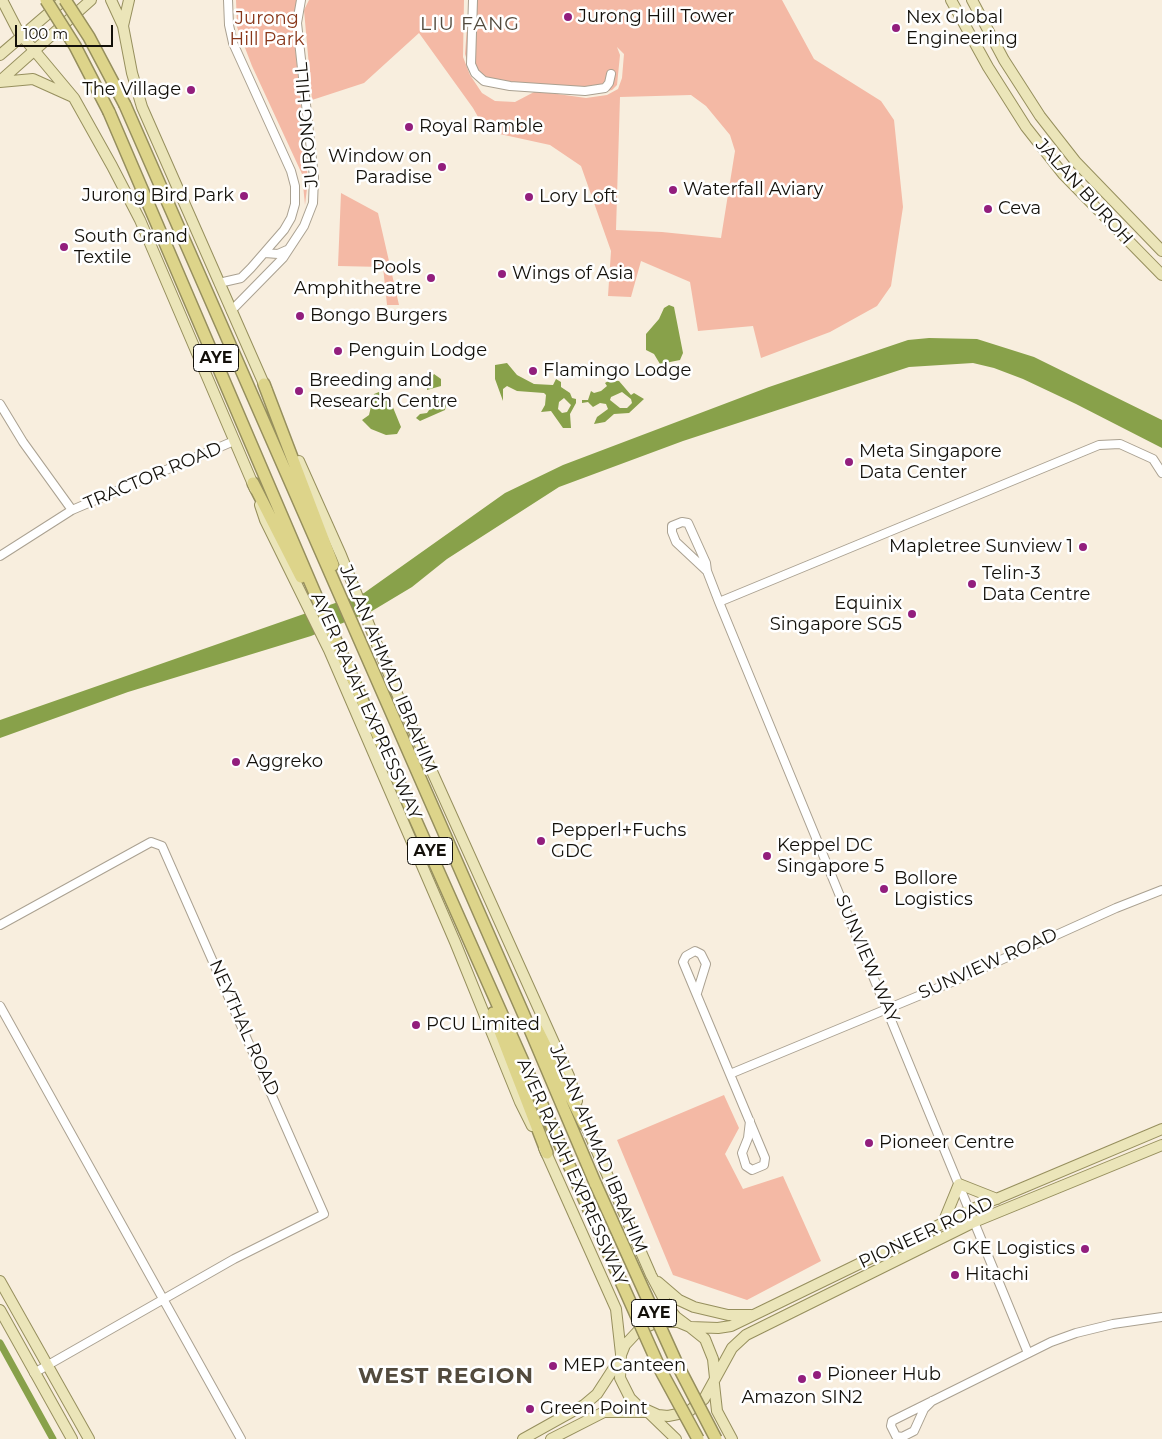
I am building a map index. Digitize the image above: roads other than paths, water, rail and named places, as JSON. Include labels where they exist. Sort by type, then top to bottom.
[{"type":"highway","name":"AYER RAJAH EXPRESSWAY","points":[[46,0],[75,46],[109,112],[320,605],[662,1371],[698,1439]]},
{"type":"highway","name":"AYER RAJAH EXPRESSWAY","points":[[65,0],[89,37],[125,105],[523,1013],[596,1185],[677,1364],[716,1439]]},
{"type":"highway","points":[[264,384],[332,560],[337,589]]},
{"type":"highway","points":[[253,483],[311,596],[320,605]]},
{"type":"highway","points":[[480,965],[491,1007],[547,1153]]},
{"type":"highway","points":[[523,1013],[534,1022],[584,1124]]},
{"type":"main road","points":[[2,0],[11,21],[22,36],[74,98],[140,220],[253,483],[265,520],[325,641],[404,822],[520,1102],[547,1153],[616,1309],[621,1355],[620,1378],[624,1389],[634,1402],[648,1412],[676,1439]]},
{"type":"main road","points":[[0,55],[65,0]]},
{"type":"main road","points":[[0,81],[91,0]]},
{"type":"main road","name":"JALAN AHMAD IBRAHIM","points":[[111,0],[123,26],[132,73],[142,107],[341,555],[429,768],[569,1076],[584,1124],[651,1274],[668,1307],[676,1317],[689,1326]]},
{"type":"main road","points":[[123,26],[129,0]]},
{"type":"main road","name":"JALAN BUROH","points":[[951,0],[1026,127],[1063,174],[1162,275]]},
{"type":"main road","name":"JALAN BUROH","points":[[972,0],[1004,60],[1040,116],[1076,162],[1162,250]]},
{"type":"main road","points":[[0,81],[33,79],[74,98]]},
{"type":"main road","name":"PIONEER ROAD","points":[[689,1326],[718,1328],[731,1326],[970,1210],[1162,1129]]},
{"type":"main road","name":"PIONEER ROAD","points":[[714,1379],[732,1348],[746,1335],[974,1222],[1162,1145]]},
{"type":"main road","points":[[943,1223],[959,1184],[996,1199]]},
{"type":"main road","points":[[651,1274],[679,1300],[694,1307],[728,1316],[757,1315]]},
{"type":"main road","points":[[0,1281],[89,1439]]},
{"type":"main road","points":[[0,1310],[72,1439]]},
{"type":"main road","points":[[523,1439],[584,1405],[597,1394],[631,1337],[648,1325],[668,1321],[689,1326],[704,1339],[710,1349],[714,1359],[717,1411],[732,1439]]},
{"type":"main road","points":[[551,1439],[604,1412],[648,1412],[668,1416],[688,1412],[704,1399],[714,1379]]},
{"type":"street","points":[[219,282],[241,278],[265,253],[292,218],[295,186],[291,171],[233,43],[229,26],[228,0]]},
{"type":"street","name":"JURONG HILL","points":[[231,311],[289,249],[309,215],[314,188],[297,23],[301,0]]},
{"type":"street","points":[[473,0],[471,64],[475,73],[484,81],[510,86],[585,91],[606,88],[611,74]]},
{"type":"street","points":[[265,253],[278,254],[289,249]]},
{"type":"street","points":[[265,253],[275,266]]},
{"type":"street","points":[[241,278],[251,290]]},
{"type":"street","name":"TRACTOR ROAD","points":[[0,404],[23,442],[72,510]]},
{"type":"street","name":"TRACTOR ROAD","points":[[0,556],[72,510],[234,441]]},
{"type":"street","points":[[719,602],[1099,445],[1120,444],[1153,460],[1162,460]]},
{"type":"street","points":[[1153,460],[1162,473]]},
{"type":"street","name":"SUNVIEW WAY","points":[[706,571],[676,542],[672,526],[683,521],[688,523],[706,563],[706,571],[888,1008],[1028,1353]]},
{"type":"street","name":"NEYTHAL ROAD","points":[[0,925],[151,842],[158,842],[166,850],[324,1214],[234,1259],[34,1373]]},
{"type":"street","name":"SUNVIEW ROAD","points":[[730,1074],[952,982],[1116,908],[1162,890]]},
{"type":"street","points":[[697,993],[706,964],[702,954],[695,952],[686,956],[683,962],[697,993],[730,1074],[750,1121],[766,1160],[764,1165],[752,1170],[746,1166],[742,1153],[748,1138],[750,1121]]},
{"type":"street","points":[[0,1006],[241,1439]]},
{"type":"street","points":[[932,1401],[924,1409],[914,1431],[902,1437],[896,1436],[891,1426],[892,1421],[932,1401],[1028,1353],[1076,1333],[1113,1324],[1162,1317]]},
{"type":"waterway","points":[[0,1343],[53,1439]]},
{"type":"place","name":"Jurong Hill Tower","points":[[568,17]]},
{"type":"place","name":"Nex Global Engineering","points":[[896,28]]},
{"type":"place","name":"The Village","points":[[191,90]]},
{"type":"place","name":"Royal Ramble","points":[[409,127]]},
{"type":"place","name":"Window on Paradise","points":[[442,167]]},
{"type":"place","name":"Waterfall Aviary","points":[[673,190]]},
{"type":"place","name":"Jurong Bird Park","points":[[244,196]]},
{"type":"place","name":"Lory Loft","points":[[529,197]]},
{"type":"place","name":"Ceva","points":[[988,209]]},
{"type":"place","name":"South Grand Textile","points":[[64,247]]},
{"type":"place","name":"Wings of Asia","points":[[502,274]]},
{"type":"place","name":"Pools Amphitheatre","points":[[431,278]]},
{"type":"place","name":"Bongo Burgers","points":[[300,316]]},
{"type":"place","name":"Penguin Lodge","points":[[338,351]]},
{"type":"place","name":"Flamingo Lodge","points":[[533,371]]},
{"type":"place","name":"Breeding and Research Centre","points":[[299,391]]},
{"type":"place","name":"Meta Singapore Data Center","points":[[849,462]]},
{"type":"place","name":"Mapletree Sunview 1","points":[[1083,547]]},
{"type":"place","name":"Telin-3 Data Centre","points":[[972,584]]},
{"type":"place","name":"Equinix Singapore SG5","points":[[912,614]]},
{"type":"place","name":"Aggreko","points":[[236,762]]},
{"type":"place","name":"Pepperl+Fuchs GDC","points":[[541,841]]},
{"type":"place","name":"Keppel DC Singapore 5","points":[[767,856]]},
{"type":"place","name":"Bollore Logistics","points":[[884,889]]},
{"type":"place","name":"PCU Limited","points":[[416,1025]]},
{"type":"place","name":"Pioneer Centre","points":[[869,1143]]},
{"type":"place","name":"GKE Logistics","points":[[1085,1249]]},
{"type":"place","name":"Hitachi","points":[[955,1275]]},
{"type":"place","name":"MEP Canteen","points":[[553,1366]]},
{"type":"place","name":"Pioneer Hub","points":[[817,1375]]},
{"type":"place","name":"Amazon SIN2","points":[[802,1379]]},
{"type":"place","name":"Green Point","points":[[530,1409]]},
{"type":"district","name":"LIU FANG","points":[[470,24]]},
{"type":"district","name":"WEST REGION","points":[[446,1377]]},
{"type":"park label","name":"Jurong Hill Park","points":[[267,29]]}]
